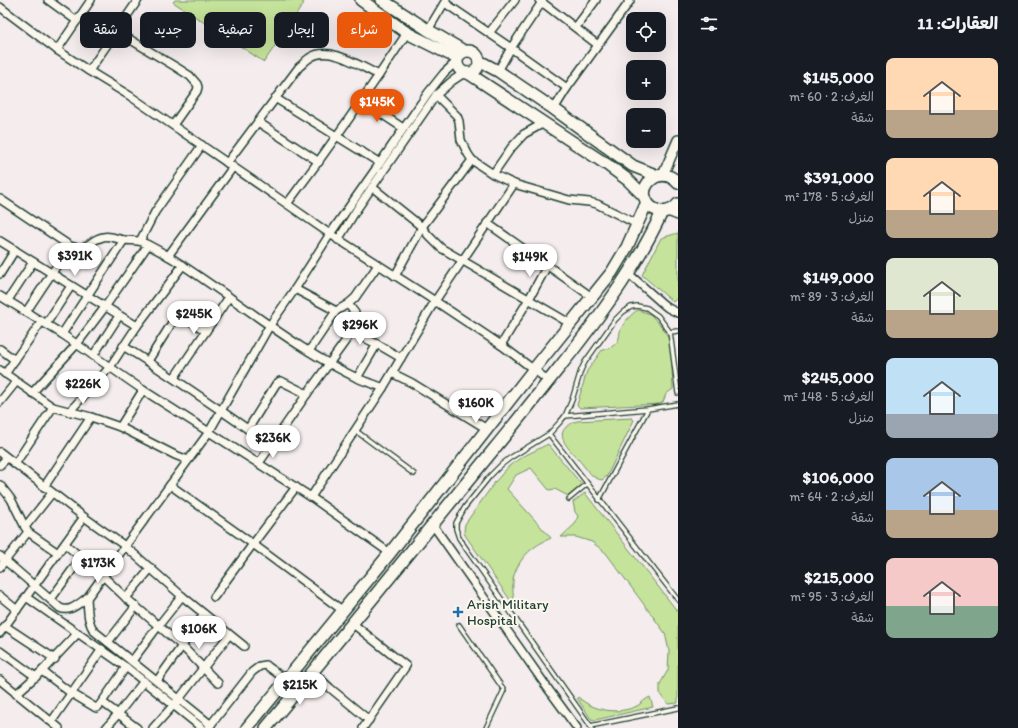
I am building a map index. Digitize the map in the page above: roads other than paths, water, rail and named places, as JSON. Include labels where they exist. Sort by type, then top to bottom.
[{"type":"main road","points":[[361,0],[407,32],[459,57]]},
{"type":"main road","points":[[382,0],[428,30],[459,57]]},
{"type":"main road","points":[[466,73],[472,72],[477,68],[479,61],[477,54],[467,50],[459,57],[459,69],[544,122],[628,180],[646,199],[651,207],[656,210],[669,212]]},
{"type":"main road","points":[[479,61],[498,71],[554,109],[633,166],[660,176]]},
{"type":"main road","points":[[247,728],[390,553],[612,272],[627,247],[637,224],[646,199],[646,186],[653,178],[660,176],[669,176],[678,183]]},
{"type":"main road","points":[[270,727],[312,672],[433,525],[592,325],[628,274],[649,239],[669,212],[678,204]]},
{"type":"main road","points":[[311,650],[323,659]]},
{"type":"street","points":[[4,0],[0,6],[57,50],[130,96],[338,240],[435,301],[549,380]]},
{"type":"street","points":[[50,0],[77,21]]},
{"type":"street","points":[[83,12],[91,0]]},
{"type":"street","points":[[130,12],[138,0]]},
{"type":"street","points":[[489,33],[515,0]]},
{"type":"street","points":[[576,27],[596,0]]},
{"type":"street","points":[[554,109],[567,88],[630,1],[628,0]]},
{"type":"street","points":[[428,30],[445,1],[567,88]]},
{"type":"street","points":[[498,71],[541,1],[598,45]]},
{"type":"street","points":[[57,50],[80,17]]},
{"type":"street","points":[[287,204],[362,101],[407,32]]},
{"type":"street","points":[[132,42],[176,67],[190,76],[197,84],[197,91],[173,125]]},
{"type":"street","points":[[89,71],[105,48]]},
{"type":"street","points":[[168,256],[258,122],[299,67],[312,56],[328,53],[337,55],[379,75]]},
{"type":"street","points":[[3,558],[34,586],[58,606],[64,609],[69,609],[87,598],[208,432],[221,412],[270,325],[330,234],[428,93],[459,57]]},
{"type":"street","points":[[338,240],[357,209],[436,95],[452,80],[466,73]]},
{"type":"street","points":[[436,95],[457,116],[461,140],[464,148],[472,160],[493,174],[514,184],[569,200],[597,204],[637,224]]},
{"type":"street","points":[[275,98],[380,163]]},
{"type":"street","points":[[362,101],[403,128]]},
{"type":"street","points":[[258,122],[318,162]]},
{"type":"street","points":[[493,174],[511,148],[524,134],[544,122]]},
{"type":"street","points":[[660,176],[678,140]]},
{"type":"street","points":[[140,241],[155,212],[202,146]]},
{"type":"street","points":[[395,276],[422,227],[472,160]]},
{"type":"street","points":[[311,497],[383,388],[435,301],[514,184]]},
{"type":"street","points":[[372,187],[422,227],[442,248],[571,324]]},
{"type":"street","points":[[0,199],[70,246],[81,248],[85,247],[104,236],[124,240],[140,241],[183,265],[309,351],[357,378],[383,388]]},
{"type":"street","points":[[487,223],[592,297]]},
{"type":"street","points":[[62,334],[124,240]]},
{"type":"street","points":[[0,241],[137,326]]},
{"type":"street","points":[[32,393],[77,344],[148,245]]},
{"type":"street","points":[[26,312],[70,246]]},
{"type":"street","points":[[0,274],[15,250]]},
{"type":"street","points":[[8,300],[33,262]]},
{"type":"street","points":[[69,412],[110,367],[137,326],[183,265]]},
{"type":"street","points":[[309,351],[336,311],[355,298],[378,265]]},
{"type":"street","points":[[500,345],[529,299],[547,266]]},
{"type":"street","points":[[628,274],[668,308],[678,313]]},
{"type":"street","points":[[71,286],[16,360],[2,372],[53,407],[120,428],[174,455],[188,460]]},
{"type":"street","points":[[295,289],[336,311]]},
{"type":"street","points":[[0,296],[62,334],[208,432],[296,487],[390,553]]},
{"type":"street","points":[[174,378],[229,297]]},
{"type":"street","points":[[258,463],[352,332],[357,320],[355,313],[348,304]]},
{"type":"street","points":[[94,356],[119,316]]},
{"type":"street","points":[[148,361],[173,320],[178,317],[182,316],[206,331]]},
{"type":"street","points":[[352,332],[401,358]]},
{"type":"street","points":[[357,378],[377,344]]},
{"type":"street","points":[[123,346],[174,378],[221,412],[271,445]]},
{"type":"street","points":[[0,349],[16,360]]},
{"type":"street","points":[[392,373],[487,429]]},
{"type":"street","points":[[248,429],[279,381],[281,380],[307,394]]},
{"type":"street","points":[[0,402],[16,382]]},
{"type":"street","points":[[120,428],[144,390]]},
{"type":"street","points":[[15,464],[53,407]]},
{"type":"street","points":[[44,487],[91,418]]},
{"type":"street","points":[[0,452],[84,518],[125,546],[228,635],[244,646]]},
{"type":"street","points":[[0,465],[6,458]]},
{"type":"street","points":[[0,485],[11,499],[27,530],[58,554]]},
{"type":"street","points":[[170,485],[342,610]]},
{"type":"street","points":[[214,597],[296,487]]},
{"type":"street","points":[[0,567],[3,558],[27,530],[52,493]]},
{"type":"street","points":[[0,633],[84,518]]},
{"type":"street","points":[[433,525],[577,728]]},
{"type":"street","points":[[65,544],[182,646],[218,683]]},
{"type":"street","points":[[51,599],[81,558]]},
{"type":"street","points":[[126,598],[151,568]]},
{"type":"street","points":[[0,596],[17,610]]},
{"type":"street","points":[[132,661],[158,625],[182,596]]},
{"type":"street","points":[[26,597],[102,649],[141,679],[210,727],[252,672],[260,666],[266,665],[286,680]]},
{"type":"street","points":[[87,598],[89,620],[94,631],[157,681],[202,728]]},
{"type":"street","points":[[51,614],[58,606]]},
{"type":"street","points":[[108,642],[136,606]]},
{"type":"street","points":[[157,681],[204,614]]},
{"type":"street","points":[[352,623],[406,666],[363,728]]},
{"type":"street","points":[[5,626],[54,659]]},
{"type":"street","points":[[16,694],[36,677],[78,633]]},
{"type":"street","points":[[153,728],[176,702],[228,635]]},
{"type":"street","points":[[52,722],[102,649]]},
{"type":"street","points":[[0,651],[36,677]]},
{"type":"street","points":[[42,671],[71,693],[94,707],[98,707],[126,667]]},
{"type":"street","points":[[106,728],[118,714],[141,679],[143,669]]},
{"type":"street","points":[[312,672],[369,720]]},
{"type":"street","points":[[0,680],[59,728]]},
{"type":"street","points":[[102,702],[137,728]]},
{"type":"lane","points":[[678,393],[670,332],[658,316],[647,308],[637,306],[631,307],[615,320],[585,362],[565,416],[549,434],[501,465],[465,507],[456,523],[459,538],[591,727],[678,708]]},
{"type":"lane","points":[[670,332],[678,331]]},
{"type":"lane","points":[[565,416],[648,409],[678,404]]},
{"type":"lane","points":[[599,500],[648,409]]},
{"type":"lane","points":[[356,430],[414,474]]},
{"type":"lane","points":[[549,434],[678,600]]},
{"type":"lane","points":[[569,499],[587,484]]},
{"type":"lane","points":[[459,625],[504,690],[486,728]]},
{"type":"place","name":"Arish Military Hospital","points":[[458,612]]}]
